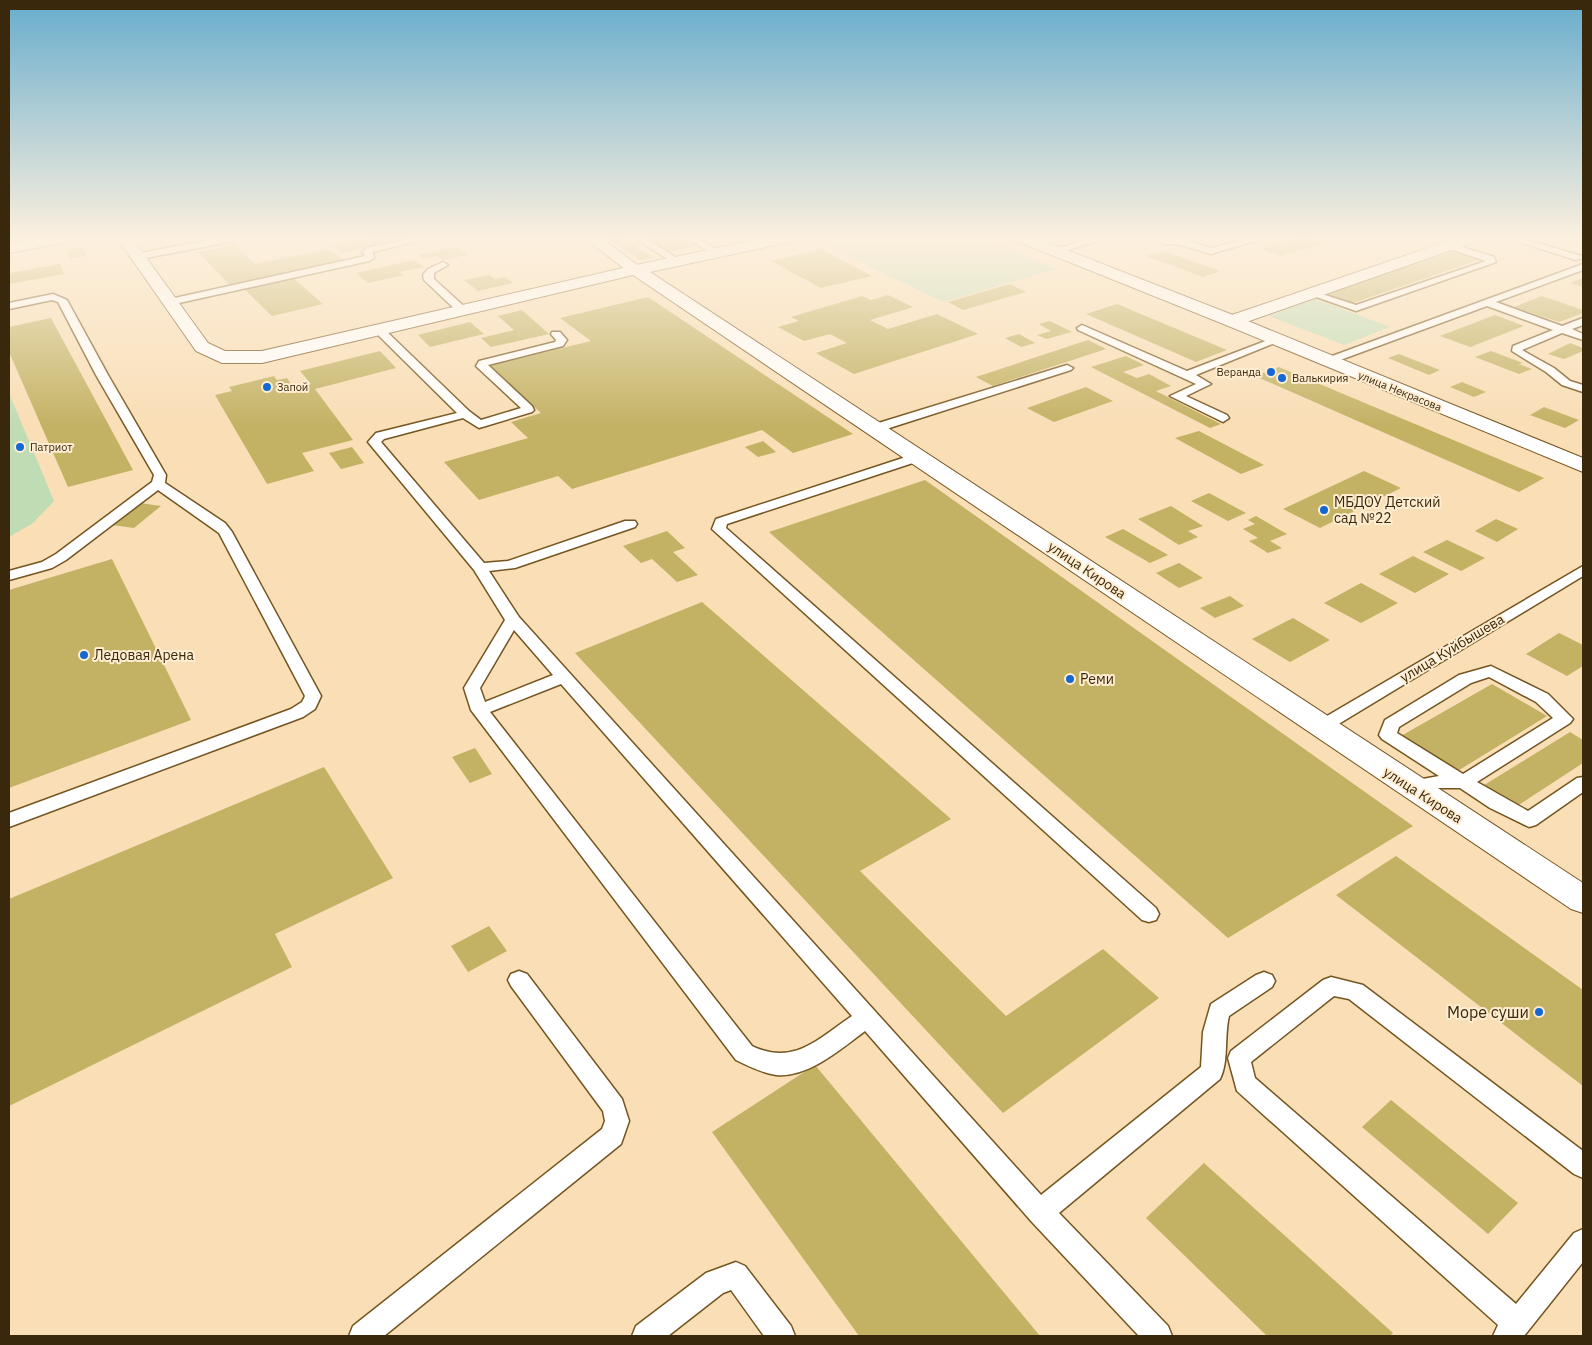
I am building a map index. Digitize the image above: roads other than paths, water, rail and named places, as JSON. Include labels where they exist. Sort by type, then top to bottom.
[{"type":"main road","points":[[170,302],[202,347],[222,356],[262,357],[503,301]]},
{"type":"main road","name":"улица Кирова","points":[[683,301],[1583,900]]},
{"type":"main road","name":"улица Некрасова","points":[[1181,301],[1583,466]]},
{"type":"main road","points":[[1232,321],[1293,301]]},
{"type":"lane","points":[[9,306],[38,301]]},
{"type":"lane","points":[[9,576],[47,564],[61,557],[158,484],[160,476],[102,376],[62,301]]},
{"type":"lane","points":[[170,302],[176,301]]},
{"type":"lane","points":[[452,301],[463,310]]},
{"type":"lane","points":[[1334,301],[1356,308],[1377,301]]},
{"type":"lane","points":[[1328,361],[1489,301]]},
{"type":"lane","points":[[1486,302],[1583,337]]},
{"type":"lane","points":[[1583,321],[1517,348],[1517,351],[1550,370],[1566,383],[1583,390]]},
{"type":"lane","points":[[1082,328],[1205,384],[1176,396],[1223,418]]},
{"type":"lane","points":[[379,330],[465,414],[479,424],[526,412],[528,408],[482,366],[487,362],[559,344],[562,340],[556,334]]},
{"type":"lane","points":[[1187,375],[1277,340]]},
{"type":"lane","points":[[876,428],[1067,368]]},
{"type":"lane","points":[[465,414],[380,436],[374,442],[480,568],[513,620],[1040,1212],[1158,1336]]},
{"type":"lane","points":[[918,457],[721,522],[719,529],[1149,914]]},
{"type":"lane","points":[[9,820],[297,713],[309,705],[313,696],[225,532],[220,526],[158,484]]},
{"type":"lane","points":[[480,568],[510,565],[630,524]]},
{"type":"lane","name":"улица Куйбышева","points":[[1321,727],[1583,570]]},
{"type":"lane","points":[[513,620],[472,688],[479,710],[744,1053],[764,1063],[788,1064],[804,1058],[867,1018]]},
{"type":"lane","points":[[1412,787],[1437,782],[1463,782],[1564,719],[1542,698],[1491,671],[1465,679],[1391,724],[1388,735],[1463,782],[1497,804],[1529,820],[1583,783]]},
{"type":"lane","points":[[479,710],[564,677]]},
{"type":"lane","points":[[363,1336],[612,1136],[617,1122],[614,1107],[519,980]]},
{"type":"lane","points":[[1040,1212],[1212,1072],[1214,1032],[1219,1011],[1264,981]]},
{"type":"lane","points":[[1583,1166],[1355,991],[1331,986],[1239,1058],[1245,1084],[1512,1330],[1583,1242]]},
{"type":"lane","points":[[646,1336],[715,1282],[736,1275],[782,1336]]},
{"type":"place","name":"Веранда","points":[[1271,372]]},
{"type":"place","name":"Валькирия","points":[[1282,378]]},
{"type":"place","name":"Запой","points":[[267,387]]},
{"type":"place","name":"Патриот","points":[[20,447]]},
{"type":"place","name":"МБДОУ Детский сад №22","points":[[1324,510]]},
{"type":"place","name":"Ледовая Арена","points":[[84,655]]},
{"type":"place","name":"Реми","points":[[1070,679]]},
{"type":"place","name":"Море суши","points":[[1539,1012]]}]
